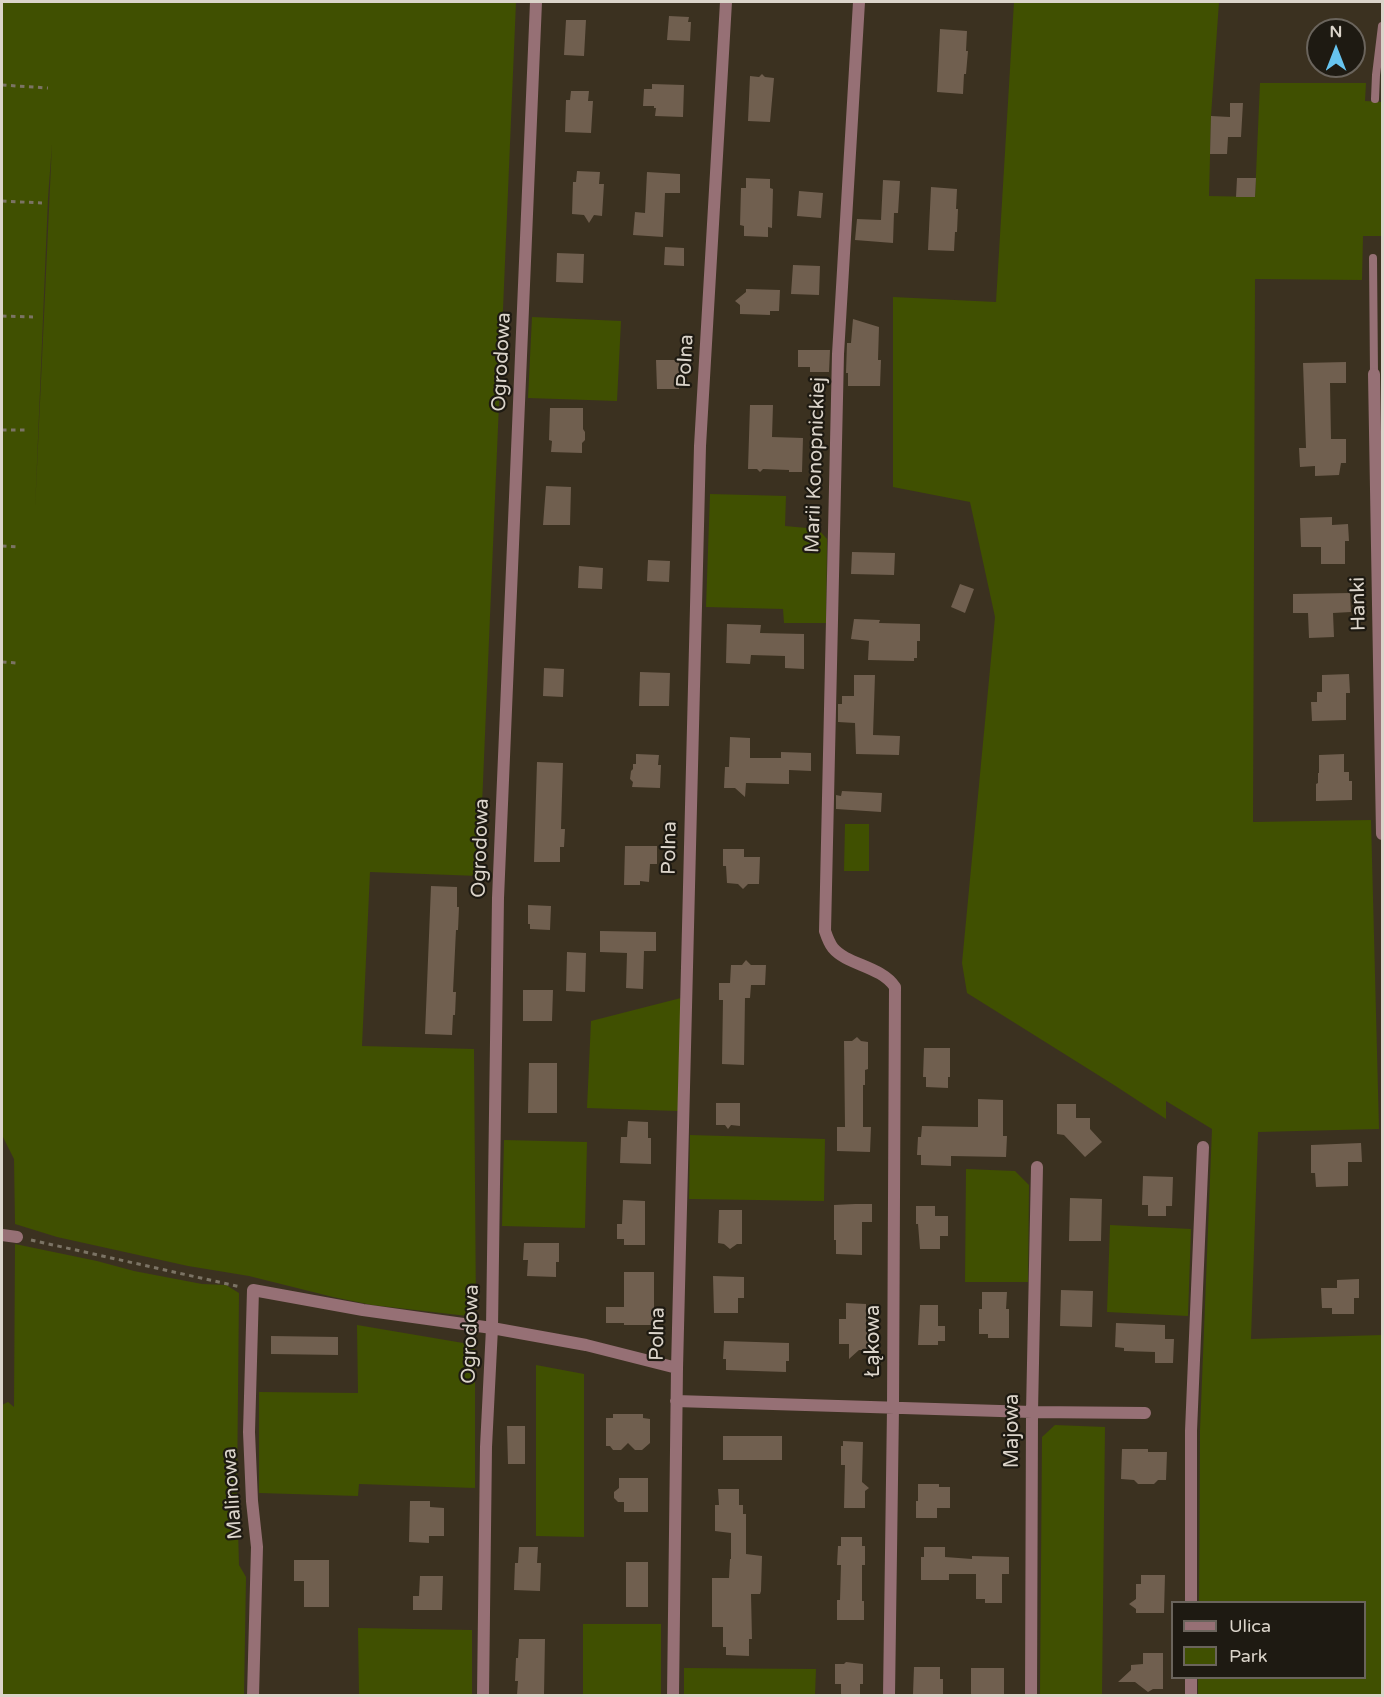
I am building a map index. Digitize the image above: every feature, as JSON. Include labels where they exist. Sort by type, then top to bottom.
[{"type":"street","name":"Ogrodowa","points":[[483,1695],[486,1448],[492,1328],[498,898],[536,2]]},
{"type":"street","name":"Polna","points":[[673,1695],[676,1401],[700,446],[726,2]]},
{"type":"street","name":"Marii Konopnickiej","points":[[859,2],[838,354],[825,931],[832,948],[838,953],[879,973],[895,987]]},
{"type":"street","name":"Hanki","points":[[1377,366],[1383,834]]},
{"type":"street","name":"Łąkowa","points":[[889,1695],[895,987]]},
{"type":"street","points":[[1191,1601],[1191,1431],[1203,1147]]},
{"type":"street","name":"Majowa","points":[[1031,1695],[1032,1412],[1037,1167]]},
{"type":"street","points":[[2,1235],[17,1237]]},
{"type":"street","points":[[253,1290],[363,1310],[492,1328],[586,1345],[677,1368]]},
{"type":"street","name":"Malinowa","points":[[253,1290],[249,1432],[257,1547],[253,1695]]},
{"type":"street","points":[[676,1401],[1032,1412],[1145,1413]]},
{"type":"street","points":[[1191,1679],[1191,1695]]},
{"type":"lane","points":[[1376,99],[1376,75],[1383,26]]},
{"type":"lane","points":[[1373,258],[1377,366]]},
{"type":"path","points":[[2,85],[48,88]]},
{"type":"path","points":[[2,201],[42,203]]},
{"type":"path","points":[[2,316],[33,317]]},
{"type":"path","points":[[2,430],[27,430]]},
{"type":"path","points":[[2,546],[20,547]]},
{"type":"path","points":[[2,662],[16,663]]},
{"type":"path","points":[[17,1237],[253,1290]]},
{"type":"green space","points":[[2,2],[516,2],[479,876],[370,872],[362,1046],[474,1049],[476,1317],[372,1305],[249,1276],[188,1266],[57,1237],[15,1224],[14,1159],[2,1135]],"holes":[[[52,144],[35,510],[48,198]]]},
{"type":"green space","points":[[1014,2],[1219,2],[1211,116],[1209,196],[1255,197],[1260,83],[1366,83],[1365,101],[1382,102],[1382,236],[1363,236],[1362,280],[1255,279],[1253,822],[1371,820],[1379,1129],[1258,1132],[1251,1339],[1382,1335],[1382,1695],[1198,1695],[1198,1679],[1366,1679],[1366,1601],[1199,1601],[1200,1430],[1212,1129],[1166,1101],[1166,1119],[967,993],[962,963],[995,617],[970,502],[893,487],[893,297],[996,302]]},
{"type":"green space","points":[[532,317],[621,321],[617,401],[528,398]]},
{"type":"green space","points":[[710,494],[786,496],[785,526],[818,529],[827,539],[826,623],[784,623],[783,609],[706,607]]},
{"type":"green space","points":[[845,824],[869,824],[869,871],[844,871]]},
{"type":"green space","points":[[681,998],[678,1111],[587,1108],[591,1021]]},
{"type":"green space","points":[[690,1135],[825,1139],[824,1201],[689,1199]]},
{"type":"green space","points":[[504,1140],[587,1142],[585,1228],[502,1226]]},
{"type":"green space","points":[[966,1169],[1015,1171],[1029,1185],[1028,1282],[965,1282]]},
{"type":"green space","points":[[1110,1225],[1191,1229],[1188,1316],[1107,1312]]},
{"type":"green space","points":[[15,1244],[134,1271],[202,1284],[226,1285],[239,1293],[237,1492],[239,1565],[246,1577],[244,1695],[2,1695],[2,1405],[8,1402],[14,1407]]},
{"type":"green space","points":[[357,1325],[475,1345],[475,1488],[359,1484],[358,1496],[259,1493],[259,1392],[358,1393]]},
{"type":"green space","points":[[536,1365],[584,1374],[584,1537],[536,1536]]},
{"type":"green space","points":[[1055,1425],[1105,1427],[1102,1695],[1040,1695],[1042,1437]]},
{"type":"green space","points":[[583,1624],[661,1624],[661,1695],[583,1695]]},
{"type":"green space","points":[[358,1628],[472,1630],[472,1695],[359,1695]]},
{"type":"green space","points":[[684,1668],[816,1669],[815,1695],[684,1695]]},
{"type":"building","points":[[669,16],[689,17],[690,41],[667,40]]},
{"type":"building","points":[[566,20],[586,20],[584,56],[564,55]]},
{"type":"building","points":[[940,29],[967,31],[966,51],[968,51],[963,94],[937,92]]},
{"type":"building","points":[[762,74],[765,77],[774,78],[770,122],[748,121],[750,76],[759,77]]},
{"type":"building","points":[[652,84],[684,85],[683,117],[655,116],[654,106],[643,106],[644,89],[652,89]]},
{"type":"building","points":[[571,91],[589,91],[588,101],[593,101],[591,133],[565,132],[566,100],[570,100]]},
{"type":"building","points":[[1230,103],[1243,103],[1241,137],[1228,137],[1227,154],[1210,154],[1211,116],[1230,117]]},
{"type":"building","points":[[577,171],[600,172],[599,184],[604,184],[602,216],[594,215],[589,223],[584,215],[572,214],[573,182],[576,182]]},
{"type":"building","points":[[647,172],[680,174],[680,193],[665,193],[663,237],[633,235],[635,212],[645,213]]},
{"type":"building","points":[[746,178],[770,179],[770,188],[773,189],[772,228],[768,227],[768,237],[744,236],[744,226],[740,225],[741,188],[746,188]]},
{"type":"building","points":[[1237,178],[1256,178],[1255,197],[1236,197]]},
{"type":"building","points":[[883,180],[900,181],[898,213],[894,213],[893,243],[855,240],[857,219],[881,220]]},
{"type":"building","points":[[931,187],[957,189],[957,232],[955,232],[954,251],[928,250]]},
{"type":"building","points":[[799,191],[823,193],[821,218],[797,216]]},
{"type":"building","points":[[665,247],[684,248],[684,266],[664,265]]},
{"type":"building","points":[[557,253],[584,254],[583,283],[556,282]]},
{"type":"building","points":[[793,265],[820,266],[819,295],[791,294]]},
{"type":"building","points":[[746,289],[780,290],[779,311],[770,311],[770,315],[740,314],[740,305],[735,301],[746,292]]},
{"type":"building","points":[[853,319],[879,327],[880,386],[848,386],[847,343],[851,343]]},
{"type":"building","points":[[798,350],[830,350],[829,372],[810,372],[810,367],[798,367]]},
{"type":"building","points":[[656,360],[679,360],[679,389],[657,389]]},
{"type":"building","points":[[1346,362],[1346,383],[1330,383],[1331,439],[1346,439],[1346,463],[1341,463],[1339,475],[1315,476],[1315,466],[1300,467],[1299,448],[1306,448],[1303,363]]},
{"type":"building","points":[[750,405],[773,405],[772,437],[803,438],[802,472],[763,469],[760,472],[757,469],[748,469]]},
{"type":"building","points":[[550,408],[583,408],[585,440],[582,443],[582,453],[551,452]]},
{"type":"building","points":[[546,486],[571,487],[570,525],[543,525]]},
{"type":"building","points":[[1332,517],[1332,525],[1348,524],[1349,541],[1345,541],[1345,564],[1321,564],[1321,547],[1301,547],[1300,518]]},
{"type":"building","points":[[852,552],[895,553],[894,575],[851,574]]},
{"type":"building","points":[[648,560],[670,561],[669,582],[647,581]]},
{"type":"building","points":[[579,566],[603,568],[602,589],[578,588]]},
{"type":"building","points":[[960,584],[974,589],[965,613],[951,607]]},
{"type":"building","points":[[1350,593],[1351,612],[1333,613],[1334,637],[1309,638],[1308,613],[1293,613],[1293,594]]},
{"type":"building","points":[[854,619],[880,620],[879,623],[920,624],[917,658],[914,658],[914,661],[868,660],[869,641],[851,639]]},
{"type":"building","points":[[727,624],[761,625],[760,633],[804,634],[804,669],[785,668],[785,656],[751,655],[750,664],[726,663]]},
{"type":"building","points":[[544,668],[564,669],[563,697],[543,696]]},
{"type":"building","points":[[640,672],[670,673],[669,706],[639,706]]},
{"type":"building","points":[[1349,674],[1350,693],[1346,693],[1346,720],[1312,721],[1311,702],[1317,702],[1317,692],[1322,692],[1322,675]]},
{"type":"building","points":[[854,675],[875,675],[873,735],[900,736],[899,755],[856,754],[855,723],[838,722],[838,704],[842,704],[842,696],[854,696]]},
{"type":"building","points":[[730,737],[750,738],[750,758],[781,758],[781,752],[811,753],[811,771],[789,770],[789,784],[746,783],[745,797],[735,788],[724,788],[725,767],[729,767]]},
{"type":"building","points":[[636,754],[659,755],[660,788],[632,787],[633,782],[630,779],[633,764],[636,764]]},
{"type":"building","points":[[1344,754],[1344,772],[1349,772],[1349,781],[1352,781],[1352,800],[1316,801],[1319,755]]},
{"type":"building","points":[[537,762],[563,763],[561,829],[565,829],[564,847],[560,847],[560,862],[534,862]]},
{"type":"building","points":[[842,791],[882,793],[881,812],[836,809],[836,795],[841,796]]},
{"type":"building","points":[[625,846],[657,846],[657,864],[650,864],[649,882],[640,881],[640,885],[624,885]]},
{"type":"building","points":[[723,849],[744,849],[744,857],[760,857],[759,884],[748,884],[743,889],[738,884],[727,883],[726,866],[723,866]]},
{"type":"building","points":[[431,886],[457,887],[457,907],[459,907],[453,992],[456,992],[455,1015],[453,1015],[452,1035],[425,1034]]},
{"type":"building","points":[[528,905],[551,906],[550,930],[530,929]]},
{"type":"building","points":[[600,931],[656,932],[656,951],[644,951],[643,989],[626,988],[627,953],[600,952]]},
{"type":"building","points":[[567,952],[586,953],[585,992],[566,991]]},
{"type":"building","points":[[746,960],[751,965],[766,965],[765,985],[751,985],[750,998],[745,998],[744,1065],[722,1064],[723,1000],[719,1000],[719,983],[730,983],[731,965],[742,965]]},
{"type":"building","points":[[523,990],[553,990],[552,1021],[523,1021]]},
{"type":"building","points":[[857,1037],[861,1041],[868,1042],[868,1069],[865,1070],[865,1085],[863,1085],[863,1127],[871,1127],[870,1152],[837,1151],[837,1127],[845,1127],[844,1041],[852,1041]]},
{"type":"building","points":[[924,1048],[950,1048],[948,1088],[926,1087],[926,1077],[923,1077]]},
{"type":"building","points":[[529,1063],[557,1063],[557,1113],[528,1113]]},
{"type":"building","points":[[978,1099],[1003,1100],[1003,1136],[1007,1136],[1006,1157],[951,1156],[951,1166],[921,1165],[921,1155],[917,1155],[918,1137],[921,1137],[922,1126],[978,1127]]},
{"type":"building","points":[[716,1103],[740,1103],[740,1126],[731,1125],[728,1129],[725,1125],[716,1125]]},
{"type":"building","points":[[1057,1104],[1076,1104],[1076,1118],[1090,1118],[1090,1129],[1102,1142],[1085,1157],[1064,1135],[1057,1134]]},
{"type":"building","points":[[628,1121],[648,1122],[648,1138],[651,1138],[651,1164],[620,1163],[621,1137],[627,1137]]},
{"type":"building","points":[[1361,1143],[1362,1162],[1348,1162],[1348,1186],[1316,1187],[1315,1173],[1311,1173],[1311,1145]]},
{"type":"building","points":[[1143,1176],[1173,1177],[1172,1206],[1166,1206],[1166,1216],[1148,1216],[1148,1205],[1142,1205]]},
{"type":"building","points":[[1070,1198],[1102,1199],[1101,1241],[1069,1241]]},
{"type":"building","points":[[623,1200],[645,1201],[645,1245],[624,1245],[624,1239],[617,1239],[617,1224],[622,1224]]},
{"type":"building","points":[[872,1204],[872,1222],[862,1222],[862,1255],[836,1254],[834,1205]]},
{"type":"building","points":[[916,1206],[935,1206],[935,1216],[948,1216],[948,1236],[940,1236],[940,1249],[920,1249]]},
{"type":"building","points":[[719,1210],[742,1210],[742,1244],[737,1244],[730,1249],[718,1243]]},
{"type":"building","points":[[524,1243],[559,1243],[556,1277],[527,1276],[528,1260],[523,1260]]},
{"type":"building","points":[[624,1272],[654,1272],[654,1325],[606,1323],[606,1307],[624,1307]]},
{"type":"building","points":[[713,1276],[744,1277],[744,1298],[738,1298],[738,1313],[714,1313]]},
{"type":"building","points":[[1359,1279],[1359,1298],[1354,1298],[1354,1314],[1332,1314],[1332,1308],[1322,1308],[1321,1288],[1337,1288],[1337,1280]]},
{"type":"building","points":[[1061,1290],[1093,1291],[1092,1327],[1060,1326]]},
{"type":"building","points":[[982,1292],[1007,1292],[1009,1338],[988,1338],[988,1334],[979,1334]]},
{"type":"building","points":[[846,1303],[866,1304],[866,1330],[870,1330],[870,1350],[859,1350],[849,1359],[849,1344],[839,1344],[839,1319],[846,1319]]},
{"type":"building","points":[[920,1305],[938,1305],[938,1326],[945,1326],[945,1341],[938,1341],[938,1345],[918,1345]]},
{"type":"building","points":[[1116,1323],[1165,1325],[1165,1339],[1174,1339],[1173,1363],[1155,1363],[1155,1352],[1124,1351],[1124,1348],[1115,1347]]},
{"type":"building","points":[[271,1336],[338,1337],[338,1355],[271,1354]]},
{"type":"building","points":[[724,1341],[789,1343],[789,1361],[786,1361],[786,1372],[726,1370],[726,1359],[723,1359]]},
{"type":"building","points":[[613,1414],[643,1414],[643,1418],[650,1419],[650,1443],[642,1450],[635,1450],[628,1443],[621,1450],[613,1450],[610,1446],[606,1446],[606,1418],[613,1418]]},
{"type":"building","points":[[507,1426],[525,1426],[525,1464],[508,1464]]},
{"type":"building","points":[[723,1436],[782,1436],[782,1460],[723,1460]]},
{"type":"building","points":[[843,1441],[863,1442],[862,1482],[869,1488],[865,1491],[865,1508],[844,1508],[845,1465],[841,1465]]},
{"type":"building","points":[[1122,1449],[1167,1452],[1166,1480],[1158,1480],[1154,1484],[1138,1484],[1134,1480],[1121,1479]]},
{"type":"building","points":[[619,1478],[648,1478],[648,1512],[624,1512],[624,1502],[618,1502],[614,1498],[614,1492],[619,1488]]},
{"type":"building","points":[[918,1484],[939,1484],[939,1487],[950,1487],[950,1508],[937,1508],[937,1518],[916,1518]]},
{"type":"building","points":[[718,1489],[739,1489],[739,1505],[743,1505],[743,1514],[746,1514],[746,1554],[762,1556],[761,1591],[760,1594],[751,1594],[752,1639],[749,1639],[749,1656],[726,1655],[726,1647],[723,1647],[723,1627],[712,1627],[712,1578],[729,1578],[731,1559],[731,1533],[715,1531],[715,1505],[719,1505]]},
{"type":"building","points":[[410,1501],[430,1501],[430,1507],[444,1508],[444,1536],[429,1536],[429,1543],[409,1542]]},
{"type":"building","points":[[841,1537],[862,1537],[862,1546],[865,1546],[865,1565],[862,1565],[864,1620],[837,1620],[841,1565],[837,1565]]},
{"type":"building","points":[[519,1547],[538,1547],[537,1563],[541,1563],[540,1591],[514,1590],[515,1563],[518,1563]]},
{"type":"building","points":[[924,1547],[945,1547],[945,1557],[972,1559],[972,1556],[1009,1557],[1009,1574],[1002,1574],[1002,1603],[985,1603],[985,1599],[976,1599],[976,1574],[949,1574],[949,1580],[921,1580],[921,1557],[924,1557]]},
{"type":"building","points":[[294,1560],[329,1560],[329,1607],[304,1607],[304,1581],[294,1581]]},
{"type":"building","points":[[626,1562],[648,1562],[648,1607],[626,1607]]},
{"type":"building","points":[[1141,1575],[1165,1575],[1164,1613],[1136,1613],[1136,1609],[1129,1604],[1136,1599],[1136,1584],[1141,1584]]},
{"type":"building","points":[[420,1576],[443,1576],[442,1610],[413,1610],[413,1596],[419,1596]]},
{"type":"building","points":[[519,1639],[545,1639],[544,1695],[517,1695],[518,1681],[515,1681]]},
{"type":"building","points":[[1143,1653],[1163,1653],[1163,1689],[1153,1689],[1148,1692],[1135,1682],[1118,1682],[1131,1670],[1131,1665],[1143,1664]]},
{"type":"building","points":[[846,1662],[863,1664],[863,1684],[860,1684],[860,1695],[841,1695],[841,1684],[835,1684],[835,1664]]},
{"type":"building","points":[[914,1667],[940,1667],[943,1694],[913,1694]]},
{"type":"building","points":[[971,1668],[1004,1668],[1004,1694],[971,1695]]}]
